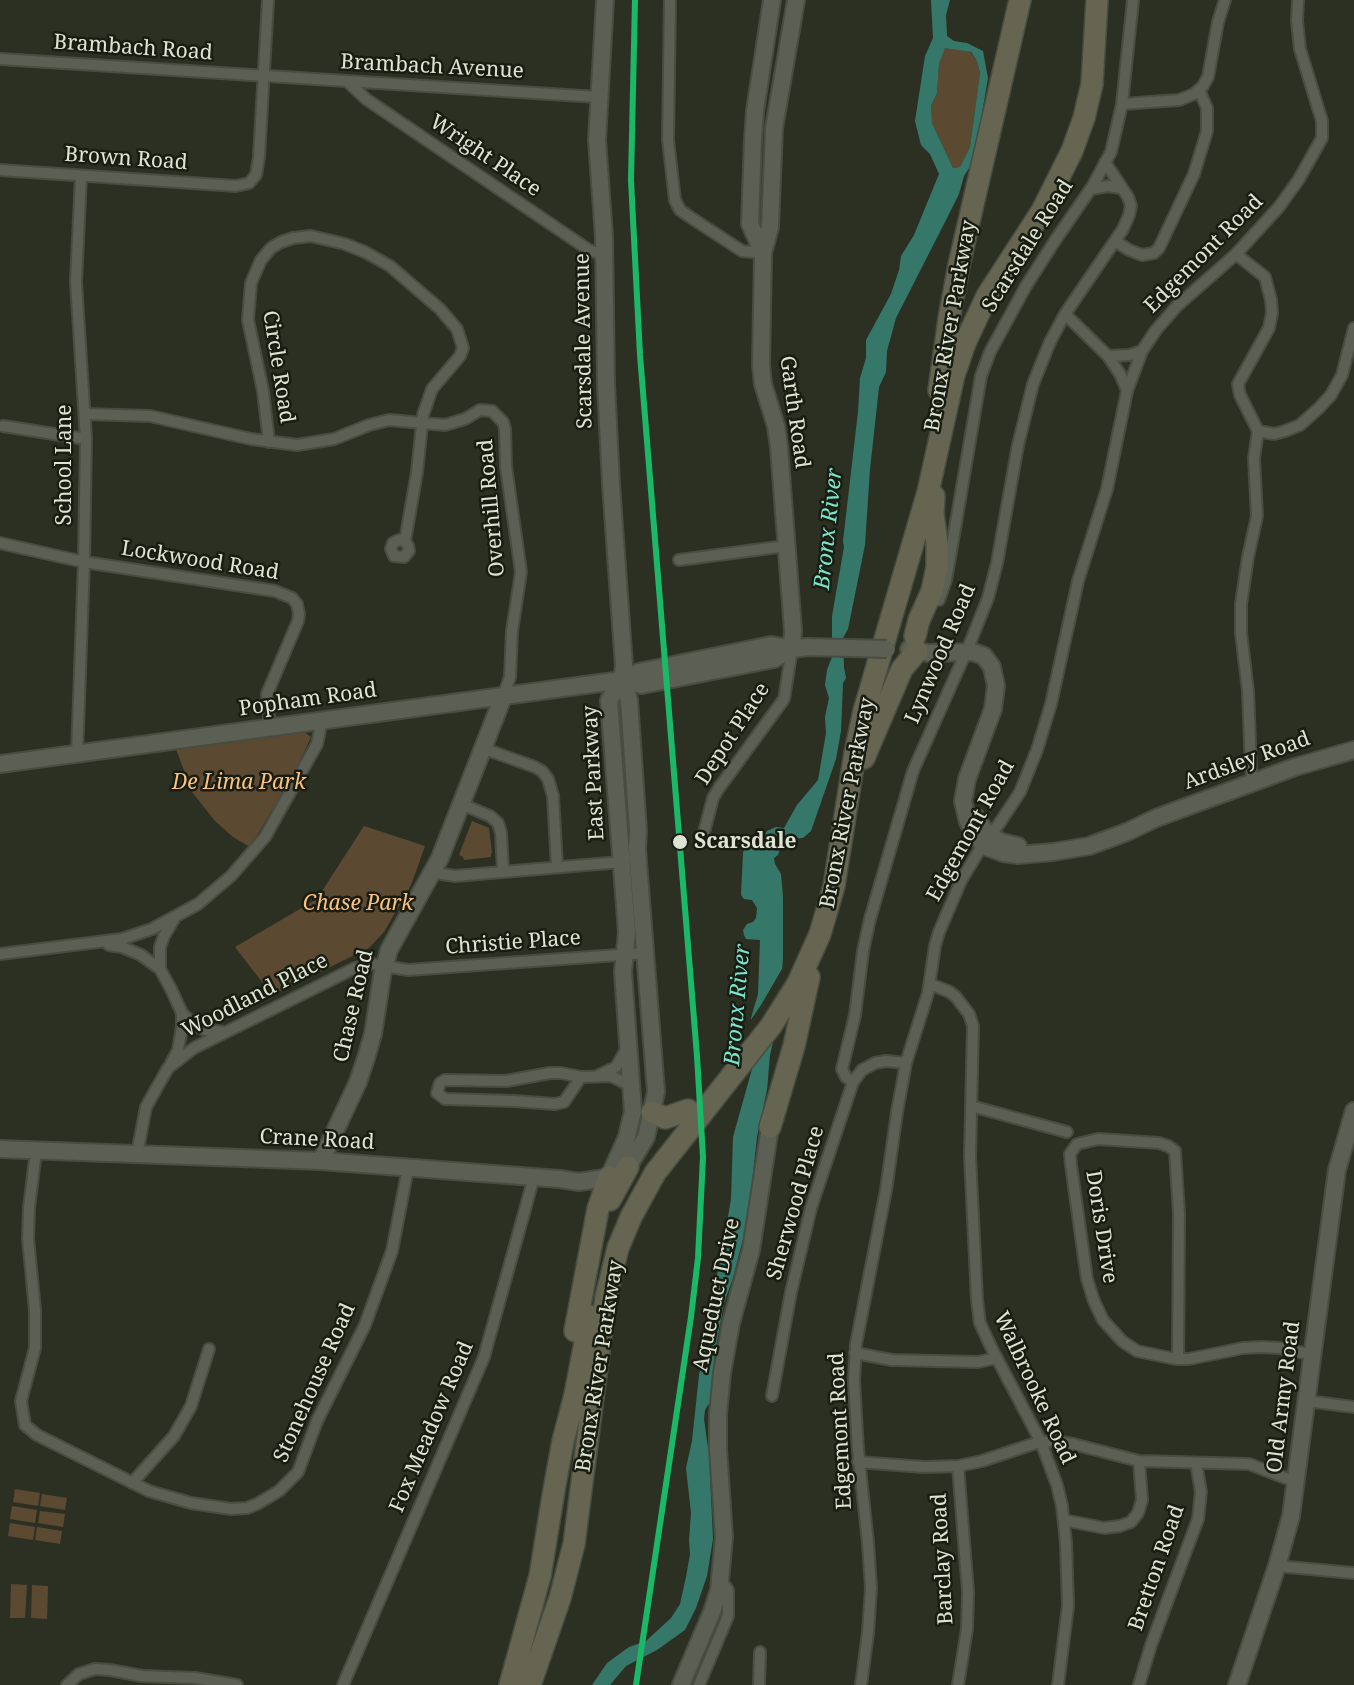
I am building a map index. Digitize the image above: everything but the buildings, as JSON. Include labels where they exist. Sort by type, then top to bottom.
[{"type":"highway","name":"Bronx River Parkway","points":[[809,950],[814,912],[826,871],[854,711],[926,458],[959,265],[1020,0]]},
{"type":"highway","name":"Bronx River Parkway","points":[[510,1685],[540,1576],[563,1442],[575,1395],[596,1281],[610,1232],[641,1171],[684,1119],[771,1026],[790,997],[830,904],[864,711],[928,492],[957,367],[975,319],[997,279],[1051,197],[1078,135],[1092,84],[1097,0]]},
{"type":"highway","points":[[843,837],[874,731],[914,645],[919,620],[932,591],[937,567],[933,507],[944,425]]},
{"type":"highway","points":[[770,1127],[794,1046],[809,950]]},
{"type":"highway","points":[[641,1100],[665,1118],[684,1119]]},
{"type":"highway","name":"Bronx River Parkway","points":[[530,1685],[569,1566],[579,1508],[606,1297],[618,1248],[646,1187],[684,1119]]},
{"type":"highway","points":[[563,1442],[564,1385],[600,1200],[618,1169]]},
{"type":"highway","points":[[571,1357],[570,1380],[583,1409],[587,1444]]},
{"type":"street","points":[[264,75],[268,0]]},
{"type":"street","name":"Scarsdale Avenue","points":[[605,0],[597,140],[604,255],[606,384],[611,484],[624,662],[622,680]]},
{"type":"street","points":[[670,0],[668,140],[675,200],[680,210],[741,251],[763,252]]},
{"type":"street","name":"Garth Road","points":[[763,252],[750,224],[753,139],[755,111],[772,0]]},
{"type":"street","name":"Garth Road","points":[[792,649],[793,630],[778,438],[762,371],[763,252],[770,227],[773,141],[796,0]]},
{"type":"street","name":"Scarsdale Road","points":[[914,645],[932,614],[945,580],[975,400],[985,364],[1042,259],[1091,189],[1115,138],[1122,104],[1132,0]]},
{"type":"street","points":[[1122,104],[1179,100],[1199,90],[1208,77],[1218,22],[1225,0]]},
{"type":"street","name":"Edgemont Road","points":[[861,1685],[871,1588],[858,1462],[855,1353],[886,1190],[906,1063],[928,995],[932,961],[939,932],[961,881],[986,840],[1020,792],[1046,724],[1073,602],[1107,489],[1127,391],[1142,351],[1156,330],[1177,306],[1236,254],[1279,207],[1299,179],[1322,138],[1322,121],[1300,49],[1297,21],[1298,0]]},
{"type":"street","name":"Brambach Road","points":[[0,59],[264,75]]},
{"type":"street","name":"Brambach Avenue","points":[[264,75],[598,97]]},
{"type":"street","name":"Brown Road","points":[[0,170],[236,186],[249,183],[256,175],[259,157],[264,75]]},
{"type":"street","name":"Wright Place","points":[[348,82],[366,99],[589,250],[604,255]]},
{"type":"street","points":[[1115,241],[1142,255],[1150,254],[1160,248],[1194,174],[1207,131],[1208,113],[1199,90]]},
{"type":"street","points":[[753,139],[773,141]]},
{"type":"street","name":"Lynwood Road","points":[[853,1082],[846,1077],[842,1069],[855,1015],[863,951],[870,919],[913,771],[968,647],[993,583],[1018,445],[1029,398],[1044,356],[1065,314],[1115,241],[1130,210],[1130,202],[1105,162]]},
{"type":"street","name":"School Lane","points":[[77,754],[86,439],[76,282],[81,176]]},
{"type":"street","points":[[1091,189],[1115,186],[1121,188]]},
{"type":"street","name":"Circle Road","points":[[269,442],[263,391],[248,320],[249,294],[254,271],[261,260],[271,248],[293,238],[311,236],[345,244],[390,266],[440,309],[457,329],[463,348],[460,356],[432,388],[423,415],[414,500],[405,541]]},
{"type":"street","points":[[1236,254],[1265,277],[1272,313],[1269,328],[1238,384],[1240,395],[1258,431],[1254,446],[1257,516],[1241,604],[1241,633],[1248,691],[1253,782]]},
{"type":"street","points":[[1065,314],[1108,356],[1120,374],[1127,391]]},
{"type":"street","points":[[1258,431],[1274,434],[1285,431],[1300,424],[1319,408],[1331,394],[1342,375],[1354,328]]},
{"type":"street","points":[[1108,356],[1130,355],[1142,351]]},
{"type":"street","name":"Overhill Road","points":[[86,414],[150,416],[282,445],[308,445],[334,439],[389,420],[445,425],[484,410],[492,411],[498,416],[505,429],[506,467],[521,572],[512,631],[510,677],[503,697]]},
{"type":"street","points":[[3,426],[86,439]]},
{"type":"street","name":"Lockwood Road","points":[[0,543],[84,562],[275,591],[292,598],[297,604],[298,621],[267,694],[270,728]]},
{"type":"street","points":[[680,560],[786,546]]},
{"type":"street","name":"Popham Road","points":[[0,764],[646,677],[676,672],[771,645],[792,649],[887,649],[914,645]]},
{"type":"street","points":[[914,645],[928,653],[968,647],[987,660],[994,671],[996,681],[993,709],[964,795],[964,811],[968,822],[976,837],[986,840]]},
{"type":"street","name":"Depot Place","points":[[702,840],[713,798],[784,699],[792,649]]},
{"type":"street","name":"East Parkway","points":[[618,1169],[644,1142],[641,1100],[646,953],[627,868],[613,751],[609,700],[622,680]]},
{"type":"street","name":"East Parkway","points":[[622,680],[629,700],[634,755],[637,849],[627,868],[627,932],[623,972],[628,1046],[641,1100]]},
{"type":"street","name":"Chase Road","points":[[321,1161],[366,1058],[373,1034],[384,965],[391,944],[434,871],[503,697]]},
{"type":"street","points":[[442,705],[454,708],[477,708],[484,713],[491,724]]},
{"type":"street","points":[[0,954],[97,944],[122,939],[152,929],[198,904],[231,876],[265,837],[317,744],[322,721]]},
{"type":"street","points":[[482,748],[535,767],[549,779],[553,796],[557,867]]},
{"type":"street","name":"Ardsley Road","points":[[986,840],[1018,846],[1052,845],[1081,840],[1125,825],[1156,818],[1316,760],[1354,750]]},
{"type":"street","points":[[613,751],[623,751],[634,755]]},
{"type":"street","points":[[461,804],[490,816],[498,823],[501,833],[503,871]]},
{"type":"street","points":[[434,871],[455,876],[557,867],[627,868]]},
{"type":"street","points":[[176,917],[160,947],[160,969],[182,1013],[193,1024],[205,1030],[225,1032]]},
{"type":"street","points":[[97,944],[122,947],[160,969]]},
{"type":"street","name":"Christie Place","points":[[384,965],[408,970],[646,953]]},
{"type":"street","name":"Woodland Place","points":[[137,1154],[146,1107],[168,1068],[194,1048],[355,968],[368,964],[384,965]]},
{"type":"street","name":"Walbrooke Road","points":[[930,984],[956,997],[966,1008],[972,1022],[974,1037],[971,1167],[976,1300],[980,1323],[1041,1443],[1057,1485],[1064,1520],[1068,1606],[1058,1685]]},
{"type":"street","points":[[168,1068],[180,1042],[182,1013]]},
{"type":"street","points":[[599,1075],[616,1067],[628,1046]]},
{"type":"street","points":[[853,1082],[862,1070],[875,1063],[886,1060],[906,1063]]},
{"type":"street","points":[[581,1077],[564,1102],[555,1104],[445,1100],[437,1093],[440,1083],[446,1080],[506,1081],[561,1072],[581,1077],[611,1076],[641,1100]]},
{"type":"street","name":"Sherwood Place","points":[[772,1396],[791,1292],[811,1208],[853,1082]]},
{"type":"street","points":[[971,1106],[1067,1132]]},
{"type":"street","name":"Old Army Road","points":[[1237,1685],[1289,1525],[1337,1170],[1354,1111]]},
{"type":"street","name":"Aqueduct Drive","points":[[681,1685],[712,1612],[721,1580],[724,1537],[718,1414],[722,1372],[731,1323],[751,1250],[770,1127]]},
{"type":"street","name":"Doris Drive","points":[[1178,1359],[1179,1214],[1175,1151],[1160,1143],[1098,1138],[1077,1144],[1070,1154],[1087,1279],[1103,1320],[1122,1341],[1137,1351],[1178,1359],[1189,1359],[1242,1348],[1262,1347],[1280,1348],[1313,1355]]},
{"type":"street","name":"Crane Road","points":[[0,1149],[321,1161],[579,1182],[618,1169]]},
{"type":"street","name":"Stonehouse Road","points":[[36,1151],[29,1208],[28,1239],[35,1310],[35,1348],[21,1401],[25,1425],[37,1435],[149,1491],[191,1503],[231,1509],[247,1508],[257,1504],[279,1491],[298,1472],[317,1421],[364,1325],[392,1251],[408,1168]]},
{"type":"street","name":"Fox Meadow Road","points":[[343,1685],[484,1357],[534,1177]]},
{"type":"street","points":[[132,1482],[174,1436],[191,1406],[209,1349]]},
{"type":"street","points":[[855,1353],[892,1359],[978,1362],[997,1358]]},
{"type":"street","points":[[1307,1401],[1354,1407]]},
{"type":"street","points":[[858,1462],[924,1467],[958,1466],[1041,1443],[1073,1444],[1139,1461],[1249,1464],[1296,1482]]},
{"type":"street","points":[[1064,1520],[1104,1528],[1120,1526],[1131,1521],[1138,1513],[1142,1500],[1139,1461]]},
{"type":"street","name":"Bretton Road","points":[[1139,1685],[1151,1645],[1198,1519],[1201,1492],[1196,1463]]},
{"type":"street","name":"Barclay Road","points":[[958,1466],[968,1592],[967,1629],[958,1685]]},
{"type":"street","points":[[1277,1566],[1354,1573]]},
{"type":"street","name":"Aqueduct Drive","points":[[699,1685],[728,1616],[728,1590],[721,1580]]},
{"type":"street","points":[[759,1685],[760,1652]]},
{"type":"street","points":[[67,1685],[73,1678],[85,1671],[102,1669],[142,1676],[216,1680],[237,1685]]},
{"type":"green space","points":[[945,47],[970,52],[977,61],[980,73],[970,147],[960,167],[953,168],[932,123],[931,106],[937,93],[939,64]]},
{"type":"green space","name":"De Lima Park","points":[[304,732],[311,737],[294,774],[250,847],[233,837],[215,821],[192,792],[176,749]]},
{"type":"green space","points":[[472,821],[489,828],[491,857],[464,860],[459,855]]},
{"type":"green space","name":"Chase Park","points":[[364,826],[425,846],[411,885],[384,932],[369,948],[272,995],[235,947],[317,899]]},
{"type":"green space","points":[[15,1489],[40,1493],[38,1506],[13,1502]]},
{"type":"green space","points":[[42,1494],[67,1498],[65,1510],[40,1506]]},
{"type":"green space","points":[[12,1506],[37,1510],[35,1523],[10,1519]]},
{"type":"green space","points":[[40,1511],[65,1514],[63,1527],[38,1523]]},
{"type":"green space","points":[[10,1523],[35,1527],[33,1540],[8,1536]]},
{"type":"green space","points":[[37,1527],[62,1531],[60,1544],[35,1540]]},
{"type":"green space","points":[[11,1584],[27,1585],[25,1618],[10,1618]]},
{"type":"green space","points":[[32,1585],[48,1586],[47,1619],[31,1618]]},
{"type":"water","points":[[931,0],[950,0],[946,15],[947,36],[954,41],[967,43],[983,51],[988,78],[974,160],[964,176],[959,194],[896,318],[887,351],[886,372],[879,387],[865,545],[848,629],[843,638],[846,678],[843,683],[841,731],[836,759],[811,831],[803,838],[789,839],[781,846],[778,855],[774,858],[781,874],[783,897],[783,958],[778,1020],[757,1137],[748,1219],[724,1303],[715,1352],[710,1402],[705,1410],[713,1539],[707,1576],[696,1608],[685,1630],[657,1650],[626,1666],[610,1685],[592,1685],[607,1663],[629,1647],[646,1641],[671,1618],[680,1604],[686,1577],[690,1554],[691,1513],[686,1468],[692,1441],[699,1375],[713,1291],[731,1199],[733,1137],[752,1069],[751,1018],[758,994],[760,940],[746,939],[743,930],[756,918],[757,908],[752,900],[744,899],[741,895],[743,853],[747,841],[754,835],[764,837],[767,831],[776,827],[784,828],[797,805],[818,780],[829,698],[825,685],[832,657],[832,616],[844,547],[860,378],[866,358],[866,340],[891,294],[901,256],[914,235],[939,174],[930,154],[921,145],[915,121],[925,56],[933,38]],"holes":[[[945,48],[971,52],[977,61],[980,73],[970,147],[960,167],[953,168],[932,123],[931,106],[937,93],[939,64]]]},
{"type":"pier","points":[[786,962],[781,1021],[749,1068],[748,1024]]},
{"type":"transit line","points":[[635,0],[631,180],[640,355],[697,1056],[703,1157],[698,1258],[691,1317],[636,1685]]},
{"type":"place","name":"Scarsdale","points":[[680,842]]},
{"type":"water label","name":"Bronx River","points":[[829,529]]},
{"type":"water label","name":"Bronx River","points":[[738,1005]]}]
